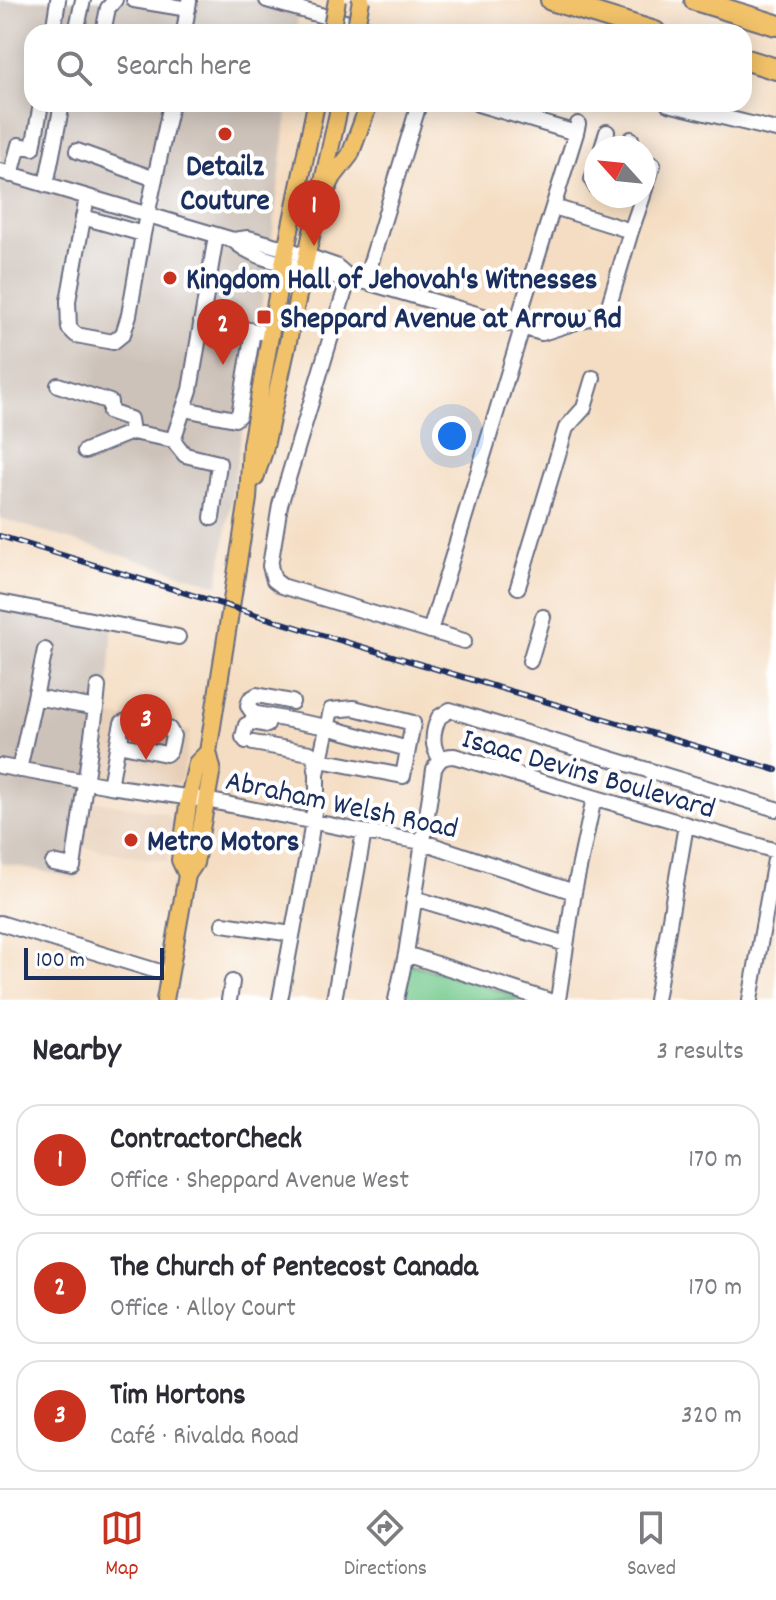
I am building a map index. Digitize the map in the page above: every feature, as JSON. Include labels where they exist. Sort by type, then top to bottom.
[{"type":"highway","points":[[551,0],[629,24]]},
{"type":"highway","points":[[695,0],[776,25]]},
{"type":"highway","points":[[752,62],[776,69]]},
{"type":"main road","points":[[332,24],[337,0]]},
{"type":"main road","points":[[356,24],[361,0]]},
{"type":"main road","points":[[167,998],[187,875],[195,863],[197,763],[208,752],[248,499],[251,445],[314,112]]},
{"type":"main road","points":[[248,499],[264,451],[338,112]]},
{"type":"main road","points":[[320,201],[350,155],[366,112]]},
{"type":"street","points":[[54,24],[59,0],[82,2],[78,24]]},
{"type":"street","points":[[105,24],[108,8],[115,0]]},
{"type":"street","points":[[134,0],[188,4],[185,24]]},
{"type":"street","points":[[267,0],[352,24]]},
{"type":"street","points":[[40,112],[33,148],[19,145],[6,173],[233,240],[245,251],[305,262],[332,278],[349,277],[542,333],[607,312],[638,208]]},
{"type":"street","points":[[46,185],[60,112]]},
{"type":"street","points":[[87,197],[68,301],[69,328],[76,335],[113,342],[123,334],[129,315],[146,215],[169,112]]},
{"type":"street","points":[[365,282],[417,112]]},
{"type":"street","points":[[430,631],[577,128],[511,112]]},
{"type":"street","points":[[701,112],[776,130]]},
{"type":"street","points":[[606,136],[607,132]]},
{"type":"street","points":[[77,151],[155,179]]},
{"type":"street","points":[[554,207],[631,231]]},
{"type":"street","points":[[83,217],[143,234]]},
{"type":"street","points":[[173,440],[190,390],[216,236]]},
{"type":"street","points":[[349,277],[280,505],[270,563],[272,576],[282,586],[464,641]]},
{"type":"street","points":[[201,321],[270,334]]},
{"type":"street","points":[[183,411],[235,419],[239,415],[253,331]]},
{"type":"street","points":[[518,587],[566,428],[584,408],[593,378]]},
{"type":"street","points":[[58,385],[110,402],[110,412],[130,419],[132,432]]},
{"type":"street","points":[[85,451],[132,432],[173,440],[185,455],[219,463],[212,518]]},
{"type":"street","points":[[0,602],[178,637]]},
{"type":"street","points":[[530,661],[543,617]]},
{"type":"street","points":[[19,770],[45,650]]},
{"type":"street","points":[[53,863],[73,867],[98,687]]},
{"type":"street","points":[[292,702],[257,695],[250,699],[248,706],[253,713],[408,749]]},
{"type":"street","points":[[35,697],[96,708]]},
{"type":"street","points":[[280,1000],[312,821],[318,767],[331,710],[354,708],[413,723],[403,776],[318,767]]},
{"type":"street","points":[[441,759],[434,746],[434,730],[439,717],[450,710],[776,809]]},
{"type":"street","points":[[318,767],[310,753],[249,742],[243,737],[244,728],[252,722],[326,731]]},
{"type":"street","points":[[110,786],[118,740],[162,745]]},
{"type":"street","name":"Isaac Devins Boulevard","points":[[396,1000],[406,954],[434,769],[446,756],[776,853]]},
{"type":"street","name":"Abraham Welsh Road","points":[[0,766],[198,799],[423,842],[574,892]]},
{"type":"street","points":[[558,1000],[574,892],[594,798]]},
{"type":"street","points":[[656,1000],[686,825]]},
{"type":"street","points":[[334,1000],[364,832]]},
{"type":"street","points":[[750,1000],[776,853]]},
{"type":"street","points":[[414,898],[566,944]]},
{"type":"street","points":[[0,923],[170,975]]},
{"type":"street","points":[[223,924],[292,934]]},
{"type":"street","points":[[406,954],[547,1000]]},
{"type":"street","points":[[229,1000],[232,982]]},
{"type":"shaded area","points":[[0,0],[300,0],[297,24],[24,24],[24,112],[287,112],[274,224],[218,585],[0,518]]},
{"type":"shaded area","points":[[0,600],[113,623],[107,715],[77,878],[0,863]]},
{"type":"shaded area","points":[[107,715],[190,731],[182,780],[167,787],[97,775]]},
{"type":"shaded area","points":[[90,800],[165,813],[173,825],[167,862],[82,847]]},
{"type":"green space","points":[[405,962],[531,1000],[398,1000]]},
{"type":"railway","points":[[0,536],[776,770]]},
{"type":"place","name":"Detailz Couture","points":[[225,134]]},
{"type":"place","name":"ContractorCheck","points":[[314,246]]},
{"type":"place","name":"Kingdom Hall of Jehovah's Witnesses","points":[[170,278]]},
{"type":"place","name":"Sheppard Avenue at Arrow Rd","points":[[264,317]]},
{"type":"place","name":"The Church of Pentecost Canada","points":[[223,365]]},
{"type":"place","name":"Tim Hortons","points":[[146,760]]},
{"type":"place","name":"Metro Motors","points":[[131,840]]}]
